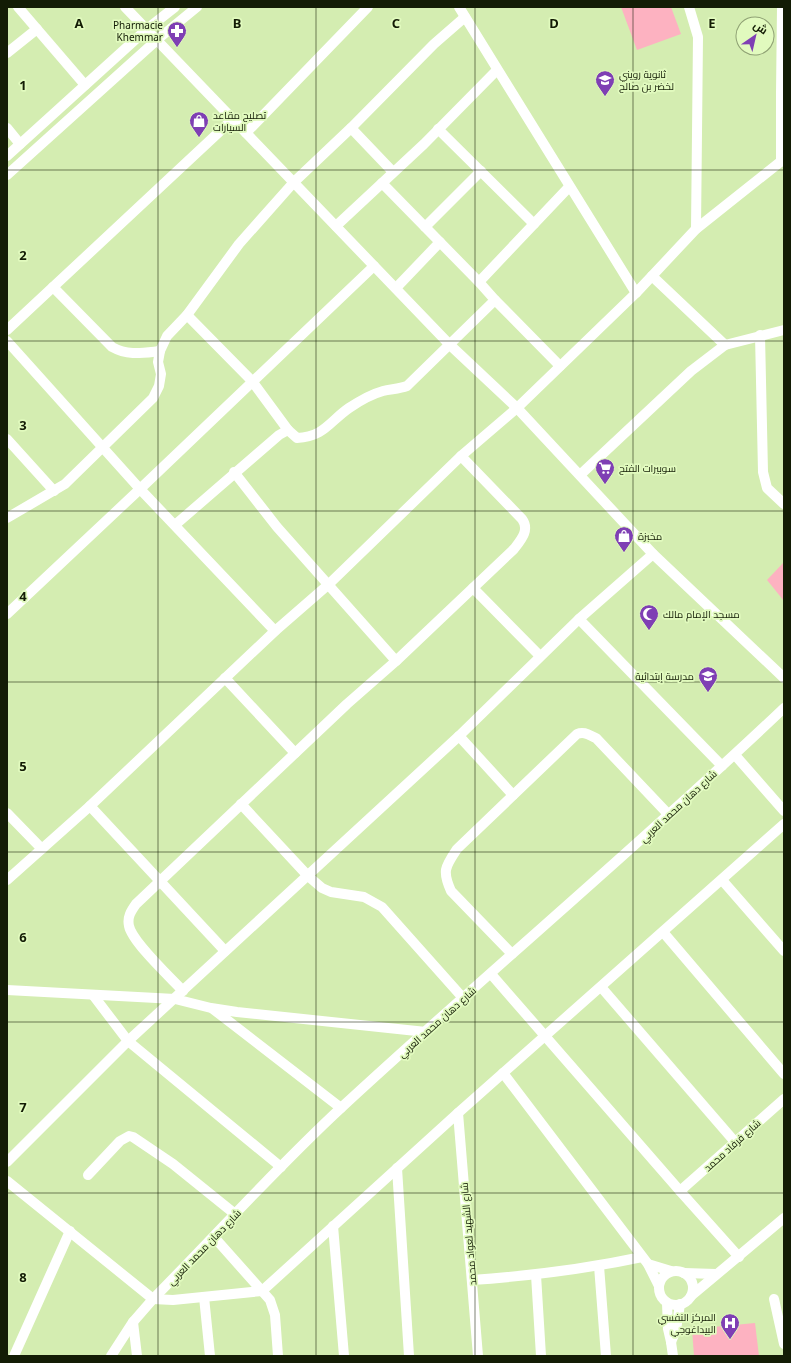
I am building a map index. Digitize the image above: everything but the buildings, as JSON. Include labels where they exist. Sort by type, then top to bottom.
[{"type":"street","points":[[18,7],[85,85]]},
{"type":"street","points":[[125,7],[158,39],[246,133],[450,345],[517,408],[653,554],[784,678]]},
{"type":"street","points":[[7,156],[147,29],[175,7]]},
{"type":"street","points":[[7,175],[158,39],[198,7]]},
{"type":"street","points":[[246,133],[368,7]]},
{"type":"street","points":[[459,7],[636,293]]},
{"type":"street","points":[[689,7],[698,37],[696,229]]},
{"type":"street","points":[[7,880],[90,806],[275,631],[329,584],[461,456],[517,408],[636,293],[696,229],[783,160],[782,7]]},
{"type":"street","points":[[7,518],[65,484],[153,398],[159,386],[161,374],[158,362],[160,351],[167,336],[187,315],[239,244],[294,182],[351,128],[434,44],[465,17]]},
{"type":"street","points":[[7,53],[36,29]]},
{"type":"street","points":[[336,226],[438,129],[497,70]]},
{"type":"street","points":[[7,330],[233,119]]},
{"type":"street","points":[[7,128],[20,144]]},
{"type":"street","points":[[351,128],[393,172]]},
{"type":"street","points":[[438,129],[534,224]]},
{"type":"street","points":[[426,227],[481,171]]},
{"type":"street","points":[[382,183],[560,366]]},
{"type":"street","points":[[479,282],[569,187]]},
{"type":"street","points":[[396,288],[440,242]]},
{"type":"street","points":[[7,614],[374,266]]},
{"type":"street","points":[[652,276],[724,345]]},
{"type":"street","points":[[53,287],[112,347],[121,352],[131,354],[160,351]]},
{"type":"street","points":[[187,315],[252,381],[288,430],[297,438],[310,438],[326,428],[349,408],[382,391],[395,390],[407,386],[495,300]]},
{"type":"street","points":[[580,475],[691,371],[724,345],[784,330]]},
{"type":"street","points":[[760,335],[763,472],[767,488],[784,504]]},
{"type":"street","points":[[7,341],[140,489],[275,631]]},
{"type":"street","points":[[175,525],[234,472],[279,435],[288,430]]},
{"type":"street","points":[[7,439],[54,491]]},
{"type":"street","points":[[183,991],[134,938],[128,925],[130,913],[133,908],[160,880],[346,704],[396,661],[473,588],[514,549],[522,539],[525,526],[516,512],[461,456]]},
{"type":"street","points":[[234,472],[277,527],[396,661]]},
{"type":"street","points":[[7,1162],[128,1042],[459,736],[579,619],[653,554]]},
{"type":"street","points":[[473,588],[540,656]]},
{"type":"street","points":[[579,619],[722,766]]},
{"type":"street","points":[[225,678],[295,753]]},
{"type":"street","name":"شارع دهان محمد العربي","points":[[111,1356],[133,1322],[153,1299],[281,1167],[341,1108],[628,852],[668,814],[735,755],[784,708]]},
{"type":"street","points":[[512,954],[451,891],[445,878],[446,866],[456,849],[577,734],[582,732],[596,738],[668,814]]},
{"type":"street","points":[[459,736],[513,795]]},
{"type":"street","points":[[735,755],[784,811]]},
{"type":"street","points":[[241,804],[308,876],[322,888],[331,892],[364,897],[382,907],[463,998]]},
{"type":"street","points":[[90,806],[225,951]]},
{"type":"street","points":[[7,813],[42,849]]},
{"type":"street","points":[[7,1181],[153,1299],[173,1300],[262,1291],[458,1113],[784,824]]},
{"type":"street","points":[[722,880],[784,951]]},
{"type":"street","points":[[663,932],[784,1074]]},
{"type":"street","points":[[491,974],[739,1257]]},
{"type":"street","points":[[601,987],[735,1142]]},
{"type":"street","points":[[7,990],[175,998],[211,1008],[426,1032]]},
{"type":"street","points":[[93,995],[128,1042],[281,1167]]},
{"type":"street","points":[[211,1008],[341,1108]]},
{"type":"street","points":[[503,1073],[645,1261],[659,1286]]},
{"type":"street","name":"شارع فرفاد محمد","points":[[680,1191],[784,1099]]},
{"type":"street","name":"شارع الشهيد لعواد محمد","points":[[458,1113],[478,1356]]},
{"type":"street","points":[[88,1175],[120,1141],[128,1136],[133,1137],[173,1164],[235,1214]]},
{"type":"street","points":[[397,1168],[409,1356]]},
{"type":"street","points":[[668,1303],[680,1304],[691,1296],[784,1218]]},
{"type":"street","points":[[333,1226],[344,1356]]},
{"type":"street","points":[[14,1356],[70,1231]]},
{"type":"street","points":[[214,1237],[270,1300],[275,1315],[278,1356]]},
{"type":"street","points":[[472,1280],[536,1275],[645,1261],[671,1271],[716,1274]]},
{"type":"street","points":[[599,1266],[606,1356]]},
{"type":"street","points":[[671,1271],[661,1279],[659,1292],[668,1303],[668,1330],[672,1342],[673,1356]]},
{"type":"street","points":[[684,1273],[692,1283],[693,1290],[691,1296]]},
{"type":"street","points":[[536,1275],[541,1356]]},
{"type":"street","points":[[204,1297],[210,1356]]},
{"type":"street","points":[[774,1299],[784,1344]]},
{"type":"street","points":[[672,1342],[676,1330],[680,1304]]},
{"type":"street","points":[[133,1322],[137,1356]]},
{"type":"shaded area","points":[[621,7],[671,7],[681,34],[637,50]]},
{"type":"shaded area","points":[[784,562],[784,601],[767,580]]},
{"type":"shaded area","name":"المركز النفسي البيداغوجي","points":[[755,1323],[759,1356],[694,1356],[692,1329]]},
{"type":"place","name":"Pharmacie Khemmar","points":[[177,48]]},
{"type":"place","name":"ثانوية رويني لخضر بن صالح","points":[[605,97]]},
{"type":"place","name":"تصليح مقاعد السيارات","points":[[199,138]]},
{"type":"place","name":"سوبيرات الفتح","points":[[605,485]]},
{"type":"place","name":"مخبزة","points":[[624,553]]},
{"type":"place","name":"مسجد الإمام مالك","points":[[649,631]]},
{"type":"place","name":"مدرسة إبتدائية","points":[[708,693]]},
{"type":"place","name":"المركز النفسي البيداغوجي","points":[[730,1340]]}]
